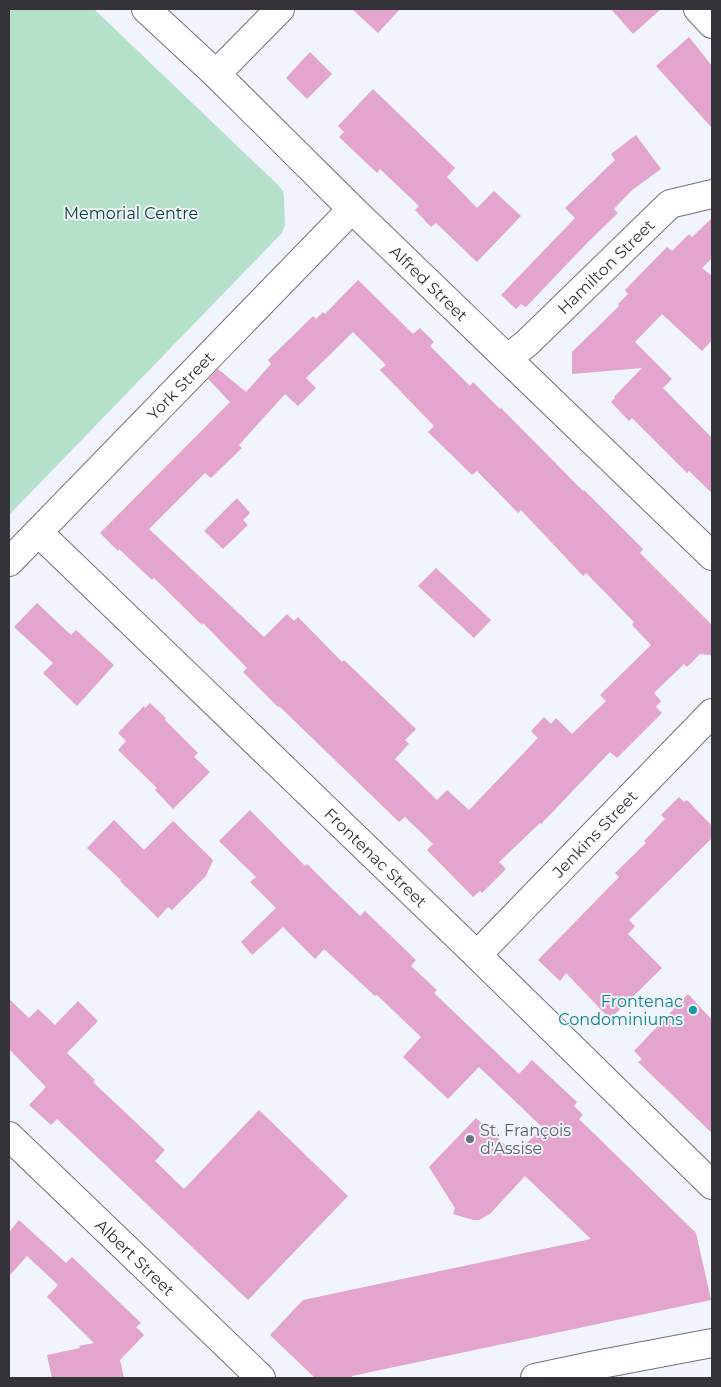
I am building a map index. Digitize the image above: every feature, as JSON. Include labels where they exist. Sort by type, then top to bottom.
[{"type":"street","name":"Alfred Street","points":[[146,9],[216,74],[352,209],[712,556]]},
{"type":"street","points":[[216,74],[280,9]]},
{"type":"street","points":[[698,9],[712,24]]},
{"type":"street","name":"Hamilton Street","points":[[508,358],[527,343],[670,204],[712,194]]},
{"type":"street","name":"York Street","points":[[9,562],[352,209]]},
{"type":"street","name":"Frontenac Street","points":[[38,532],[477,955],[712,1185]]},
{"type":"street","name":"Jenkins Street","points":[[477,955],[712,713]]},
{"type":"street","name":"Albert Street","points":[[9,1136],[262,1378]]},
{"type":"street","points":[[536,1378],[712,1343]]},
{"type":"green space","name":"Memorial Centre","points":[[9,9],[94,9],[276,183],[283,191],[285,225],[282,233],[9,515]]},
{"type":"building","points":[[352,9],[400,9],[378,33]]},
{"type":"building","points":[[611,9],[661,9],[633,34]]},
{"type":"building","points":[[689,37],[712,66],[712,128],[656,66]]},
{"type":"building","points":[[310,52],[332,74],[307,99],[286,78]]},
{"type":"building","points":[[373,89],[455,168],[447,177],[477,208],[494,191],[521,216],[477,262],[436,223],[431,227],[415,210],[419,206],[380,169],[377,173],[339,137],[344,132],[338,126]]},
{"type":"building","points":[[636,135],[661,169],[631,191],[614,209],[618,213],[526,307],[521,304],[516,309],[501,295],[575,218],[565,208],[615,160],[611,154]]},
{"type":"building","points":[[712,218],[712,258],[702,268],[712,276],[712,340],[702,351],[662,314],[635,342],[672,379],[663,388],[712,438],[712,493],[689,471],[687,473],[632,418],[629,421],[611,402],[642,368],[572,374],[572,352],[619,306],[618,304],[628,294],[625,290],[667,247],[672,251],[689,234],[692,237]]},
{"type":"building","points":[[358,280],[413,334],[420,328],[434,342],[430,346],[470,386],[473,382],[501,408],[584,490],[643,549],[640,553],[712,625],[712,655],[700,654],[687,667],[684,664],[654,693],[661,701],[656,707],[662,713],[617,758],[610,752],[541,824],[499,862],[506,869],[482,893],[480,891],[473,897],[427,850],[433,844],[405,817],[399,822],[243,672],[247,668],[203,623],[202,625],[154,578],[152,580],[100,533],[230,402],[208,379],[218,369],[246,392],[271,364],[268,360],[313,316],[316,319],[323,312],[325,314]],"holes":[[[353,332],[386,365],[380,370],[434,426],[428,432],[472,475],[477,471],[518,513],[521,510],[583,576],[586,573],[634,622],[632,625],[651,645],[600,695],[606,701],[572,734],[556,718],[551,724],[544,717],[531,731],[538,738],[469,810],[447,790],[437,800],[395,759],[409,744],[405,740],[416,729],[344,660],[342,662],[298,617],[294,621],[287,614],[264,637],[149,529],[205,473],[211,478],[242,448],[239,445],[285,394],[298,406],[316,388],[306,378]]]},
{"type":"building","points":[[237,498],[250,513],[243,520],[248,525],[223,549],[204,531]]},
{"type":"building","points":[[436,568],[491,620],[474,638],[418,586]]},
{"type":"building","points":[[37,603],[71,635],[76,630],[114,665],[77,706],[43,673],[53,663],[14,627]]},
{"type":"building","points":[[150,703],[198,753],[194,757],[210,772],[173,809],[155,790],[157,788],[118,750],[126,741],[118,733],[144,706],[145,708]]},
{"type":"building","points":[[679,797],[684,802],[687,800],[712,826],[712,838],[629,920],[635,926],[628,934],[662,968],[610,1019],[566,973],[560,981],[538,960],[619,877],[615,873],[646,843],[644,841],[665,819],[661,815]]},
{"type":"building","points":[[250,810],[305,866],[307,864],[360,916],[365,911],[416,960],[411,966],[437,990],[434,993],[519,1074],[532,1060],[577,1102],[574,1106],[583,1115],[579,1119],[696,1233],[711,1300],[352,1376],[352,1378],[315,1378],[270,1335],[303,1300],[591,1239],[525,1176],[490,1214],[479,1220],[453,1214],[455,1208],[429,1167],[476,1118],[516,1155],[542,1127],[479,1067],[448,1099],[403,1057],[421,1037],[377,995],[375,996],[324,949],[315,959],[283,927],[252,955],[241,942],[276,908],[250,882],[256,877],[219,841]]},
{"type":"building","points":[[114,820],[144,850],[173,821],[213,860],[206,876],[172,910],[168,907],[158,918],[87,848]]},
{"type":"building","name":"Frontenac Condominiums","points":[[688,994],[712,1020],[712,1133],[638,1062],[642,1059],[634,1051]]},
{"type":"building","points":[[9,999],[29,1018],[38,1009],[55,1025],[78,1001],[98,1021],[67,1053],[95,1080],[93,1082],[165,1150],[155,1161],[184,1189],[259,1110],[348,1196],[248,1300],[57,1119],[51,1125],[29,1105],[46,1087],[9,1049]]},
{"type":"building","points":[[19,1220],[66,1263],[72,1257],[141,1323],[136,1327],[144,1335],[120,1360],[124,1378],[52,1378],[47,1355],[94,1343],[47,1297],[58,1285],[27,1256],[9,1276],[9,1232]]},
{"type":"place","name":"Frontenac Condominiums","points":[[693,1010]]},
{"type":"place","name":"St. François d'Assise","points":[[470,1139]]}]
